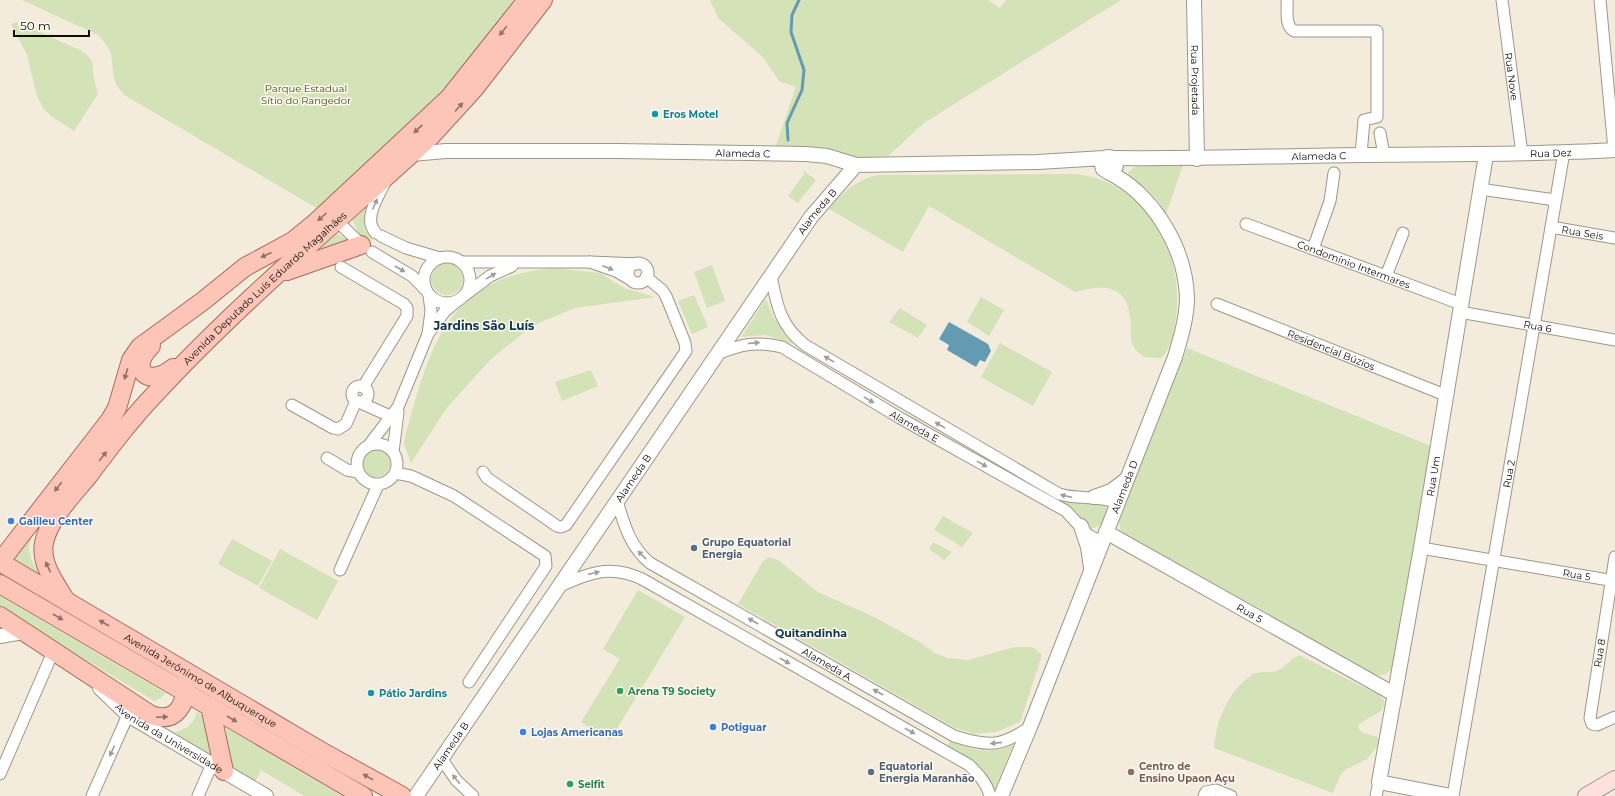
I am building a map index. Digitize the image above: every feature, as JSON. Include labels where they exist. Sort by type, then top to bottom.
[{"type":"main road","name":"Avenida Deputado Luís Eduardo Magalhães","points":[[0,562],[110,420],[117,408],[129,365],[136,352],[245,267],[300,236],[431,117],[474,68],[527,0]]},
{"type":"main road","name":"Avenida Deputado Luís Eduardo Magalhães","points":[[66,601],[47,566],[44,555],[45,539],[53,524],[128,424],[184,363],[217,331],[432,134],[474,90],[543,0]]},
{"type":"main road","points":[[280,273],[367,249]]},
{"type":"main road","points":[[217,331],[172,370],[161,376],[152,378],[143,372],[141,361],[146,351],[208,301],[245,267]]},
{"type":"main road","name":"Avenida Jerônimo de Albuquerque","points":[[0,562],[402,796]]},
{"type":"main road","name":"Avenida Jerônimo de Albuquerque","points":[[0,584],[363,796]]},
{"type":"main road","name":"Avenida da Universidade","points":[[0,616],[53,652],[156,717],[165,718],[177,712],[183,705],[186,692],[186,671]]},
{"type":"main road","points":[[210,706],[218,768]]},
{"type":"main road","points":[[1586,796],[1615,779]]},
{"type":"street","name":"Rua Projetada","points":[[1194,0],[1198,159]]},
{"type":"street","points":[[1287,0],[1288,26],[1294,31],[1377,31],[1377,117],[1364,120],[1361,155]]},
{"type":"street","name":"Rua Nove","points":[[1502,0],[1522,154]]},
{"type":"street","points":[[1600,0],[1615,150]]},
{"type":"street","points":[[432,134],[432,141],[435,147],[446,151]]},
{"type":"street","points":[[1380,134],[1384,155]]},
{"type":"street","name":"Rua Dez","points":[[1486,155],[1615,150]]},
{"type":"street","name":"Alameda C","points":[[411,154],[446,151],[618,151],[806,154],[827,156],[856,164],[1038,162],[1110,165],[1151,158],[1198,159],[1361,155],[1486,155]]},
{"type":"street","name":"Rua 2","points":[[1452,796],[1564,152]]},
{"type":"street","name":"Rua Um","points":[[1376,796],[1421,548],[1445,395],[1486,155]]},
{"type":"street","name":"Alameda B","points":[[416,796],[811,217],[856,164]]},
{"type":"street","name":"Alameda D","points":[[1001,796],[1030,727],[1175,357],[1184,324],[1187,297],[1181,264],[1170,235],[1150,206],[1110,165]]},
{"type":"street","points":[[1313,249],[1330,201],[1334,173]]},
{"type":"street","points":[[388,175],[370,216],[371,225],[379,234],[406,248],[440,258],[455,258],[462,262],[523,264],[590,262],[638,264],[646,268],[646,277],[639,283],[606,267],[590,262]]},
{"type":"street","points":[[1480,189],[1556,200]]},
{"type":"street","points":[[337,221],[367,249],[412,276],[427,292],[442,303],[460,298],[468,290],[469,275],[462,262]]},
{"type":"street","name":"Condomínio Intermares","points":[[1246,224],[1386,276],[1460,308]]},
{"type":"street","name":"Rua Seis","points":[[1551,227],[1615,238]]},
{"type":"street","points":[[1386,276],[1402,233]]},
{"type":"street","points":[[428,334],[431,311],[424,273],[433,261],[440,258]]},
{"type":"street","points":[[398,407],[393,452],[396,459],[395,473],[388,481],[378,484],[368,483],[357,466],[359,454],[369,445],[392,418],[428,334],[445,311],[482,281],[502,270],[523,264]]},
{"type":"street","points":[[630,279],[628,274],[630,268],[638,264]]},
{"type":"street","points":[[341,267],[404,304],[408,308],[407,316],[363,387],[368,392],[367,398],[364,401],[358,401]]},
{"type":"street","name":"Alameda E","points":[[771,276],[781,317],[794,337],[805,345],[1059,494],[1075,497],[1106,498],[1118,503]]},
{"type":"street","points":[[483,472],[487,478],[557,526],[561,527],[566,525],[686,351],[685,343],[666,296],[662,290],[646,277]]},
{"type":"street","name":"Residencial Búzios","points":[[1217,304],[1445,395]]},
{"type":"street","name":"Rua 6","points":[[1460,308],[1534,326],[1615,340]]},
{"type":"street","name":"Alameda E","points":[[717,354],[733,347],[749,344],[763,343],[782,347],[900,418],[1066,511],[1091,537],[1104,537]]},
{"type":"street","points":[[292,405],[333,428],[338,429],[346,424],[358,401]]},
{"type":"street","points":[[358,401],[392,418]]},
{"type":"street","points":[[900,418],[901,410],[907,406]]},
{"type":"street","points":[[954,449],[961,445],[960,437]]},
{"type":"street","points":[[369,445],[382,444],[393,452]]},
{"type":"street","points":[[395,473],[411,476],[454,496],[545,556],[546,566],[469,682]]},
{"type":"street","points":[[1094,497],[1111,491],[1127,479]]},
{"type":"street","points":[[340,570],[378,484]]},
{"type":"street","name":"Alameda A","points":[[617,500],[631,542],[636,550],[650,563],[954,736],[976,743],[993,744],[1004,742],[1015,737],[1030,727]]},
{"type":"street","points":[[1080,526],[1088,547],[1091,570]]},
{"type":"street","name":"Rua 5","points":[[1104,537],[1394,694]]},
{"type":"street","name":"Rua 5","points":[[1421,548],[1613,581]]},
{"type":"street","name":"Rua 8","points":[[1615,557],[1613,581],[1590,718],[1592,724],[1597,725],[1615,717]]},
{"type":"street","name":"Alameda A","points":[[558,588],[582,576],[602,571],[619,571],[642,579],[969,765],[981,776],[989,790],[990,796]]},
{"type":"street","points":[[0,636],[23,632]]},
{"type":"street","points":[[0,774],[53,652]]},
{"type":"street","name":"Avenida da Universidade","points":[[81,670],[128,715],[266,796]]},
{"type":"street","points":[[92,796],[128,715]]},
{"type":"street","points":[[442,758],[456,780],[473,796]]},
{"type":"street","points":[[198,796],[218,768]]},
{"type":"street","points":[[1379,782],[1452,796]]},
{"type":"street","points":[[1204,796],[1206,792],[1212,790],[1231,796]]},
{"type":"green space","name":"Parque Estadual Sítio do Rangedor","points":[[22,0],[518,0],[431,109],[318,209],[126,96],[116,84],[109,48],[98,35]]},
{"type":"green space","points":[[710,0],[988,0],[1000,8],[1006,0],[1121,0],[924,123],[888,156],[854,159],[775,148],[796,87],[779,81],[763,57],[718,18]]},
{"type":"green space","points":[[17,22],[80,50],[92,61],[94,79],[98,94],[74,131],[51,116],[43,108],[37,96],[27,55],[11,24]]},
{"type":"green space","points":[[1144,165],[1183,165],[1166,214],[1155,197],[1129,177],[1128,173],[1133,168]]},
{"type":"green space","points":[[804,171],[816,180],[798,203],[788,196],[804,174]]},
{"type":"green space","points":[[1075,174],[1100,179],[1121,190],[1140,205],[1155,224],[1166,245],[1174,268],[1177,293],[1176,317],[1170,344],[1165,354],[1161,358],[1143,357],[1135,349],[1131,340],[1131,324],[1126,302],[1115,290],[1098,288],[1075,292],[929,206],[903,252],[829,209],[839,197],[856,183],[877,175]]},
{"type":"green space","points":[[373,196],[364,217],[365,231],[373,237],[369,246],[362,240],[351,217]]},
{"type":"green space","points":[[335,233],[350,241],[299,264]]},
{"type":"green space","points":[[444,263],[450,263],[459,267],[463,279],[459,291],[450,295],[444,295],[435,291],[431,282],[431,276],[435,267]]},
{"type":"green space","points":[[712,265],[725,301],[707,308],[694,272]]},
{"type":"green space","points":[[553,268],[600,273],[624,288],[655,297],[575,308],[541,322],[527,330],[490,360],[446,409],[411,463],[404,444],[405,437],[423,374],[434,347],[448,323],[465,302],[488,286],[517,274]]},
{"type":"green space","points":[[694,295],[708,327],[692,334],[678,301]]},
{"type":"green space","points":[[981,297],[1004,310],[989,336],[967,322]]},
{"type":"green space","points":[[766,299],[774,318],[793,341],[791,344],[766,335],[741,337]]},
{"type":"green space","points":[[900,308],[927,325],[918,338],[889,322]]},
{"type":"green space","points":[[1000,343],[1052,372],[1033,406],[981,377]]},
{"type":"green space","points":[[1187,348],[1431,446],[1393,667],[1391,670],[1382,675],[1373,675],[1124,533],[1120,529],[1119,520]]},
{"type":"green space","points":[[591,370],[598,386],[562,401],[555,382]]},
{"type":"green space","points":[[376,449],[386,453],[390,463],[386,473],[376,477],[366,473],[362,463],[366,453]]},
{"type":"green space","points":[[1062,500],[1086,504],[1105,504],[1107,510],[1101,525],[1092,529],[1084,523],[1076,512],[1061,504]]},
{"type":"green space","points":[[943,516],[973,533],[962,547],[934,530]]},
{"type":"green space","points":[[28,538],[31,539],[29,548],[33,562],[39,574],[38,575],[11,559]]},
{"type":"green space","points":[[232,539],[272,561],[258,586],[218,564]]},
{"type":"green space","points":[[933,542],[952,552],[944,560],[929,549]]},
{"type":"green space","points":[[280,549],[338,581],[317,620],[259,588]]},
{"type":"green space","points":[[769,557],[778,560],[818,592],[872,616],[918,641],[935,653],[947,658],[968,660],[1015,647],[1032,647],[1042,655],[1020,722],[996,732],[974,734],[955,728],[738,604],[763,561]]},
{"type":"green space","name":"Arena T9 Society","points":[[638,590],[685,617],[610,740],[581,722],[620,659],[603,649]]},
{"type":"green space","points":[[0,596],[165,693],[161,698],[154,701],[0,608]]},
{"type":"green space","points":[[1299,655],[1379,695],[1384,700],[1384,705],[1379,712],[1358,726],[1361,732],[1378,737],[1380,743],[1367,759],[1345,770],[1340,776],[1333,793],[1214,748],[1217,729],[1223,711],[1232,694],[1238,687],[1254,674],[1258,672],[1272,672],[1279,670]]},
{"type":"green space","points":[[197,711],[202,715],[212,759],[169,734],[179,731],[191,724]]},
{"type":"green space","points":[[226,728],[342,796],[304,796],[261,770],[254,784],[229,769]]},
{"type":"green space","points":[[950,741],[974,749],[982,750],[997,749],[1014,743],[995,789],[975,764],[963,754],[948,745]]},
{"type":"water","points":[[949,322],[988,344],[991,351],[985,362],[980,360],[976,367],[947,350],[949,345],[939,339]]},
{"type":"waterway","points":[[788,140],[787,123],[802,90],[804,70],[791,32],[792,15],[799,0]]},
{"type":"place","name":"Eros Motel","points":[[655,114]]},
{"type":"place","name":"Galileu Center","points":[[11,521]]},
{"type":"place","name":"Grupo Equatorial Energia","points":[[694,548]]},
{"type":"place","name":"Arena T9 Society","points":[[620,691]]},
{"type":"place","name":"Pátio Jardins","points":[[371,693]]},
{"type":"place","name":"Potiguar","points":[[713,727]]},
{"type":"place","name":"Lojas Americanas","points":[[523,732]]},
{"type":"place","name":"Equatorial Energia Maranhão","points":[[871,772]]},
{"type":"place","name":"Centro de Ensino Upaon Açu","points":[[1131,772]]},
{"type":"place","name":"Selfit","points":[[570,784]]},
{"type":"district","name":"Jardins São Luís","points":[[484,326]]},
{"type":"district","name":"Quitandinha","points":[[811,633]]}]
